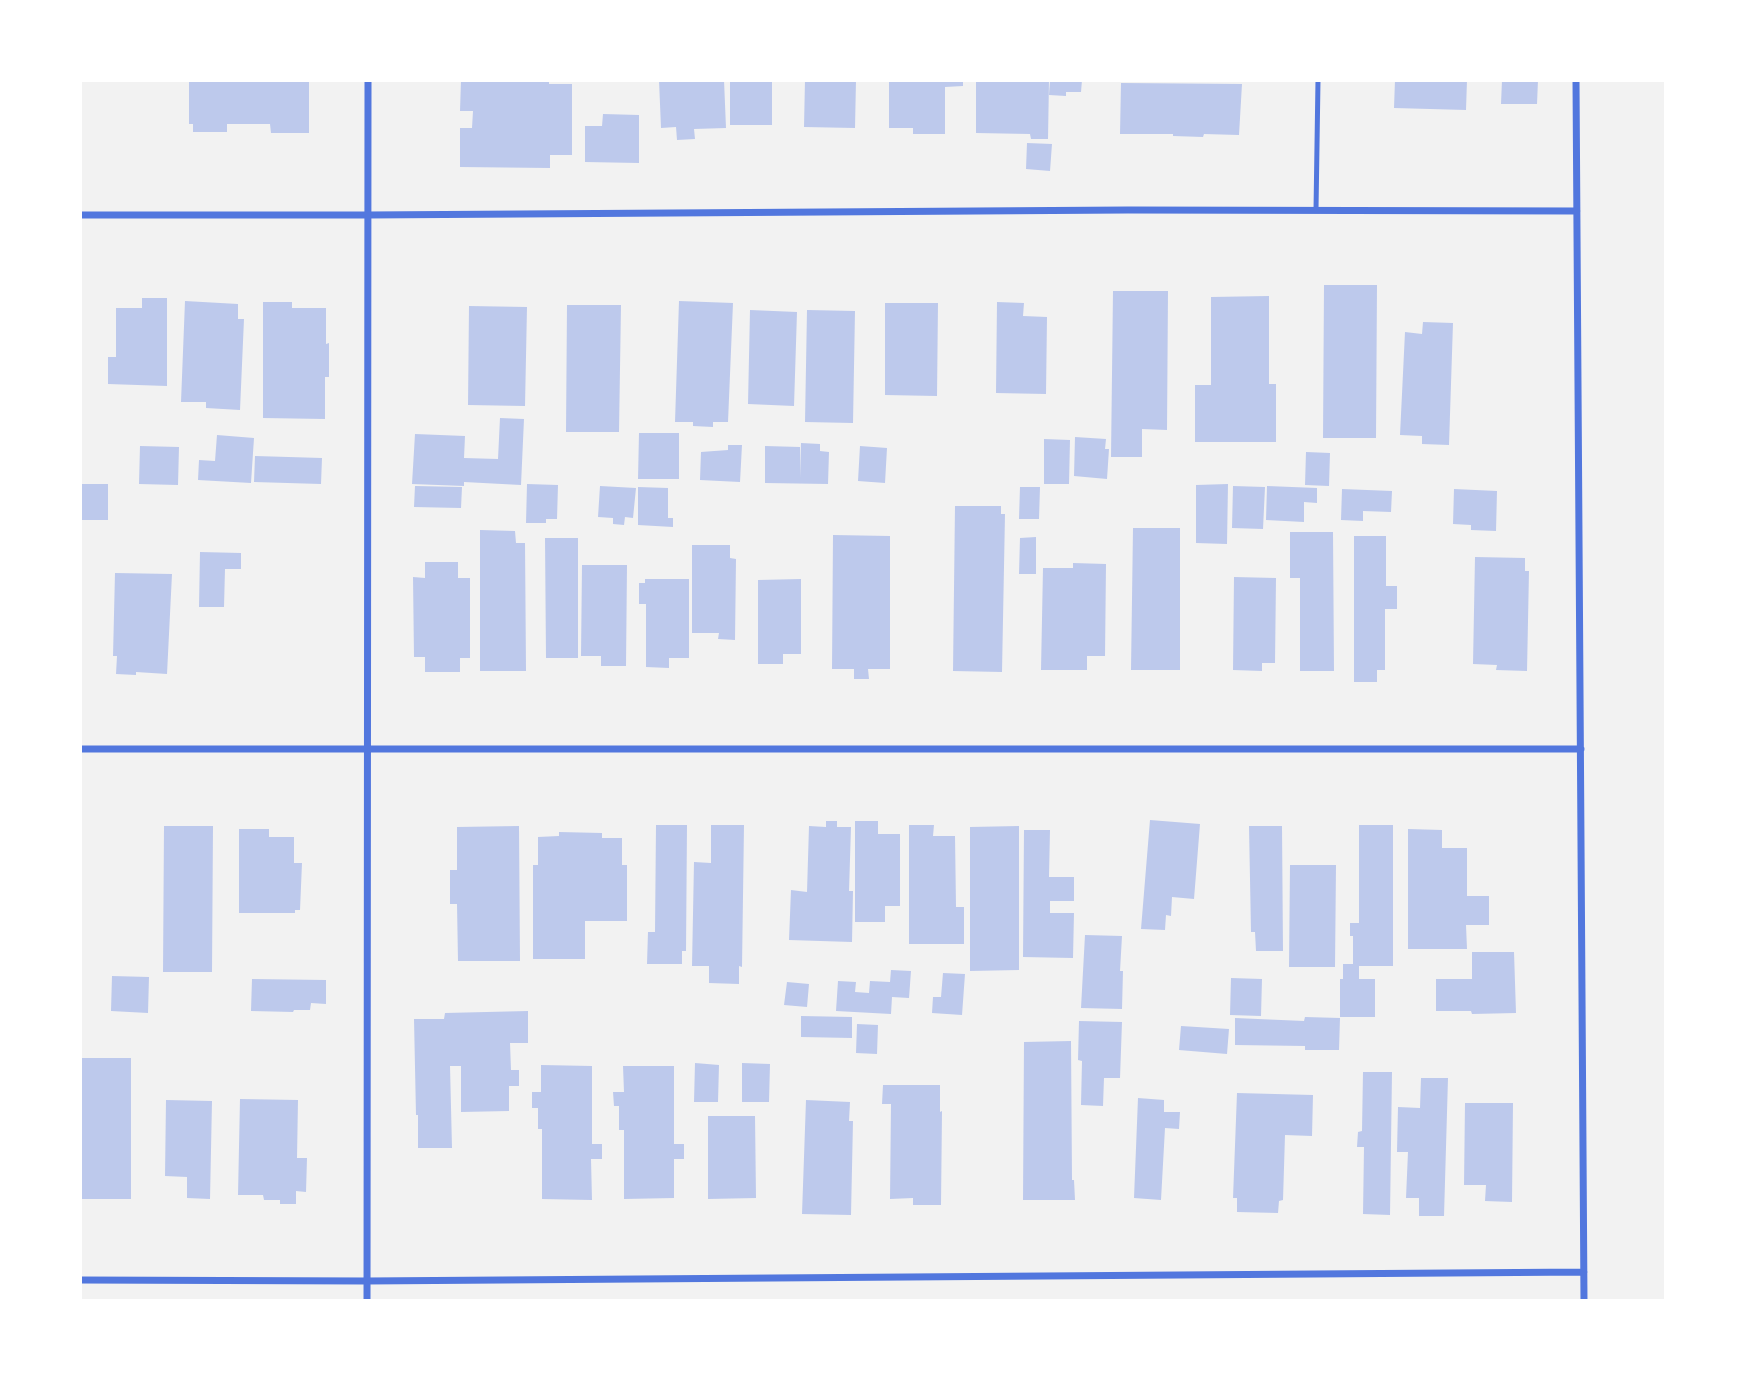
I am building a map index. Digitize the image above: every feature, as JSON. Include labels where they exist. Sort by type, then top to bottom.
[{"type":"street","points":[[367,1300],[368,80]]},
{"type":"street","points":[[1576,80],[1584,1300]]},
{"type":"street","points":[[80,215],[1577,211]]},
{"type":"street","points":[[80,749],[1581,749]]},
{"type":"street","points":[[80,1280],[367,1281],[1584,1272]]},
{"type":"lane","points":[[1316,210],[1318,80]]},
{"type":"building","points":[[189,80],[309,80],[309,133],[271,133],[270,124],[227,124],[227,132],[193,132],[193,124],[189,124]]},
{"type":"building","points":[[461,80],[549,80],[549,84],[572,84],[572,155],[550,155],[550,168],[460,167],[460,128],[472,128],[473,111],[460,111]]},
{"type":"building","points":[[659,80],[724,80],[726,128],[694,129],[695,139],[677,140],[676,127],[661,128]]},
{"type":"building","points":[[730,80],[772,80],[772,125],[730,125]]},
{"type":"building","points":[[805,80],[856,80],[855,128],[804,127]]},
{"type":"building","points":[[889,80],[963,80],[963,86],[945,87],[945,134],[913,134],[913,128],[889,128]]},
{"type":"building","points":[[976,80],[1049,80],[1048,139],[1031,139],[1030,134],[976,133]]},
{"type":"building","points":[[1050,80],[1082,80],[1081,92],[1066,92],[1066,96],[1049,95]]},
{"type":"building","points":[[1395,80],[1467,80],[1466,110],[1394,108]]},
{"type":"building","points":[[1502,80],[1538,80],[1537,104],[1501,104]]},
{"type":"building","points":[[1121,83],[1242,84],[1239,135],[1204,134],[1203,137],[1120,134]]},
{"type":"building","points":[[603,114],[639,115],[639,163],[585,162],[585,126],[602,126]]},
{"type":"building","points":[[1027,143],[1052,144],[1050,171],[1026,169]]},
{"type":"building","points":[[1324,285],[1377,285],[1376,438],[1323,438]]},
{"type":"building","points":[[1113,291],[1168,291],[1167,430],[1142,429],[1142,457],[1111,457]]},
{"type":"building","points":[[1269,296],[1269,384],[1276,384],[1276,442],[1195,442],[1195,385],[1211,385],[1211,297]]},
{"type":"building","points":[[142,298],[167,298],[167,386],[108,384],[108,357],[116,357],[116,308],[142,308]]},
{"type":"building","points":[[185,301],[238,304],[238,319],[244,319],[240,410],[206,408],[206,402],[181,402]]},
{"type":"building","points":[[679,301],[733,303],[728,422],[713,422],[713,427],[693,426],[693,422],[675,422]]},
{"type":"building","points":[[263,302],[292,302],[292,308],[326,308],[329,377],[325,377],[325,419],[263,418]]},
{"type":"building","points":[[997,302],[1024,303],[1023,316],[1047,317],[1046,394],[996,393]]},
{"type":"building","points":[[885,303],[938,303],[937,396],[885,395]]},
{"type":"building","points":[[567,305],[621,305],[619,432],[566,432]]},
{"type":"building","points":[[469,306],[527,307],[525,406],[468,405]]},
{"type":"building","points":[[750,310],[797,312],[794,406],[748,404]]},
{"type":"building","points":[[807,310],[855,311],[853,423],[805,422]]},
{"type":"building","points":[[1423,322],[1453,323],[1449,445],[1422,444],[1422,436],[1400,435],[1405,332],[1422,334]]},
{"type":"building","points":[[500,418],[524,419],[521,485],[464,482],[464,486],[412,484],[415,434],[465,436],[464,458],[498,459]]},
{"type":"building","points":[[639,433],[679,433],[679,479],[638,479]]},
{"type":"building","points":[[217,435],[254,438],[251,483],[198,480],[199,460],[215,461]]},
{"type":"building","points":[[1075,437],[1106,439],[1105,449],[1109,449],[1107,479],[1074,476]]},
{"type":"building","points":[[1044,439],[1070,440],[1069,484],[1044,484]]},
{"type":"building","points":[[801,443],[820,444],[820,451],[829,452],[828,484],[765,483],[765,446],[800,447],[800,478]]},
{"type":"building","points":[[728,445],[742,445],[740,482],[700,480],[701,452],[728,450]]},
{"type":"building","points":[[140,446],[179,447],[178,485],[139,484]]},
{"type":"building","points":[[860,446],[887,448],[885,483],[858,481]]},
{"type":"building","points":[[1306,452],[1330,453],[1329,486],[1305,485]]},
{"type":"building","points":[[255,456],[322,458],[321,484],[254,482]]},
{"type":"building","points":[[80,484],[108,484],[108,520],[80,520]]},
{"type":"building","points":[[527,484],[558,485],[557,519],[546,519],[546,523],[526,523]]},
{"type":"building","points":[[1228,484],[1227,544],[1196,543],[1196,485]]},
{"type":"building","points":[[415,486],[462,487],[461,508],[414,507]]},
{"type":"building","points":[[600,486],[636,488],[633,518],[625,517],[624,525],[613,524],[613,518],[598,517]]},
{"type":"building","points":[[1233,486],[1265,487],[1263,529],[1232,528]]},
{"type":"building","points":[[1267,486],[1317,488],[1317,503],[1304,502],[1304,522],[1266,520]]},
{"type":"building","points":[[638,487],[668,488],[668,518],[673,518],[673,527],[638,525]]},
{"type":"building","points":[[1020,487],[1040,487],[1039,519],[1019,519]]},
{"type":"building","points":[[1342,489],[1392,491],[1391,512],[1363,511],[1363,521],[1341,520]]},
{"type":"building","points":[[1454,489],[1497,491],[1496,531],[1471,530],[1471,525],[1453,524]]},
{"type":"building","points":[[955,506],[1001,506],[1001,514],[1005,514],[1002,672],[953,671]]},
{"type":"building","points":[[1133,528],[1180,528],[1180,670],[1131,670]]},
{"type":"building","points":[[480,530],[515,531],[516,543],[525,543],[526,671],[480,671]]},
{"type":"building","points":[[1290,532],[1333,532],[1334,671],[1300,671],[1300,578],[1290,578]]},
{"type":"building","points":[[833,535],[890,536],[890,669],[868,669],[869,679],[854,679],[854,669],[832,669]]},
{"type":"building","points":[[1354,536],[1386,536],[1386,586],[1397,586],[1397,609],[1385,609],[1385,670],[1377,670],[1377,682],[1354,682]]},
{"type":"building","points":[[1036,537],[1036,574],[1019,574],[1020,538]]},
{"type":"building","points":[[545,538],[578,538],[578,658],[546,658]]},
{"type":"building","points":[[692,545],[730,545],[730,558],[736,559],[735,640],[718,639],[719,633],[692,633]]},
{"type":"building","points":[[200,552],[241,553],[241,569],[225,569],[224,607],[199,607]]},
{"type":"building","points":[[1475,557],[1525,558],[1525,571],[1529,571],[1527,671],[1496,670],[1497,665],[1473,664]]},
{"type":"building","points":[[425,562],[458,562],[458,578],[470,578],[470,658],[460,658],[460,672],[425,672],[425,657],[414,657],[413,577],[425,578]]},
{"type":"building","points":[[1073,563],[1106,564],[1105,656],[1087,656],[1087,670],[1041,670],[1043,568],[1073,568]]},
{"type":"building","points":[[582,565],[627,565],[626,666],[601,666],[601,656],[581,656]]},
{"type":"building","points":[[115,573],[172,574],[167,674],[116,674],[117,656],[113,656]]},
{"type":"building","points":[[1234,577],[1276,578],[1275,663],[1262,663],[1262,671],[1233,670]]},
{"type":"building","points":[[645,579],[689,579],[689,658],[669,658],[669,668],[646,667],[646,604],[639,604],[639,583],[645,583]]},
{"type":"building","points":[[801,579],[801,654],[783,654],[783,664],[758,664],[758,580]]},
{"type":"building","points":[[1150,820],[1200,824],[1194,899],[1172,897],[1171,916],[1166,915],[1165,930],[1141,929]]},
{"type":"building","points":[[826,821],[837,821],[837,827],[851,827],[849,891],[853,891],[852,942],[789,940],[791,890],[807,892],[809,826],[826,827]]},
{"type":"building","points":[[855,821],[878,821],[878,834],[900,834],[900,906],[885,906],[885,922],[855,922]]},
{"type":"building","points":[[656,825],[687,825],[686,951],[682,951],[682,964],[647,964],[648,932],[655,932]]},
{"type":"building","points":[[711,825],[744,825],[742,967],[739,966],[739,984],[709,983],[709,966],[692,966],[694,862],[711,863]]},
{"type":"building","points":[[909,825],[934,825],[933,836],[955,836],[956,907],[964,907],[964,944],[909,944]]},
{"type":"building","points":[[1359,825],[1393,825],[1393,966],[1359,966],[1359,979],[1375,979],[1375,1017],[1340,1017],[1340,979],[1343,979],[1343,964],[1353,964],[1350,923],[1359,923]]},
{"type":"building","points":[[164,826],[213,826],[212,972],[163,972]]},
{"type":"building","points":[[519,826],[520,961],[458,961],[457,904],[450,904],[450,870],[457,870],[457,827]]},
{"type":"building","points":[[1019,826],[1019,970],[970,971],[970,827]]},
{"type":"building","points":[[1249,826],[1282,826],[1283,951],[1256,951],[1255,932],[1251,932]]},
{"type":"building","points":[[239,829],[269,829],[269,837],[294,837],[294,863],[302,863],[300,910],[295,910],[295,913],[239,913]]},
{"type":"building","points":[[1408,829],[1442,830],[1442,848],[1467,848],[1467,896],[1489,896],[1489,925],[1466,925],[1467,949],[1408,949]]},
{"type":"building","points":[[1024,830],[1050,830],[1049,877],[1074,877],[1074,901],[1050,901],[1050,913],[1074,913],[1073,958],[1023,957]]},
{"type":"building","points":[[559,832],[602,833],[602,838],[622,838],[622,865],[627,865],[627,921],[585,921],[585,959],[533,959],[533,865],[538,865],[538,837],[559,836]]},
{"type":"building","points":[[1290,865],[1336,865],[1335,967],[1289,967]]},
{"type":"building","points":[[1085,935],[1122,936],[1122,1009],[1081,1008]]},
{"type":"building","points":[[1472,952],[1514,952],[1516,1013],[1436,1011],[1436,979],[1472,979]]},
{"type":"building","points":[[891,970],[911,971],[909,998],[892,997],[891,1014],[836,1011],[838,981],[856,982],[855,992],[869,993],[870,981],[890,982]]},
{"type":"building","points":[[943,973],[965,974],[962,1015],[932,1013],[933,997],[941,997]]},
{"type":"building","points":[[112,976],[149,977],[148,1013],[111,1011]]},
{"type":"building","points":[[1231,978],[1262,979],[1261,1016],[1230,1015]]},
{"type":"building","points":[[252,979],[326,980],[326,1004],[311,1003],[310,1010],[293,1012],[251,1011]]},
{"type":"building","points":[[787,982],[809,984],[807,1007],[784,1005]]},
{"type":"building","points":[[528,1011],[528,1043],[510,1043],[511,1070],[519,1070],[519,1086],[509,1086],[509,1111],[461,1112],[461,1066],[450,1066],[452,1148],[418,1148],[414,1019],[444,1019],[445,1013]]},
{"type":"building","points":[[801,1016],[852,1017],[852,1038],[801,1037]]},
{"type":"building","points":[[1305,1017],[1340,1018],[1339,1050],[1305,1050],[1305,1046],[1235,1045],[1235,1018],[1304,1021]]},
{"type":"building","points":[[1079,1021],[1122,1022],[1120,1078],[1104,1078],[1103,1106],[1081,1105]]},
{"type":"building","points":[[857,1024],[878,1025],[877,1054],[856,1053]]},
{"type":"building","points":[[1181,1026],[1229,1029],[1227,1054],[1179,1050]]},
{"type":"building","points":[[1071,1041],[1072,1180],[1075,1200],[1023,1200],[1024,1042]]},
{"type":"building","points":[[80,1058],[131,1058],[131,1199],[80,1199]]},
{"type":"building","points":[[695,1063],[719,1065],[718,1102],[694,1102]]},
{"type":"building","points":[[742,1063],[770,1064],[769,1102],[742,1102]]},
{"type":"building","points":[[541,1065],[592,1066],[592,1144],[602,1144],[602,1159],[591,1159],[592,1200],[542,1199],[542,1129],[538,1129],[538,1108],[532,1108],[532,1092],[541,1092]]},
{"type":"building","points":[[623,1066],[674,1066],[674,1144],[684,1144],[684,1159],[674,1159],[674,1198],[624,1199],[624,1130],[619,1130],[619,1106],[614,1106],[613,1092],[624,1092]]},
{"type":"building","points":[[1363,1072],[1392,1072],[1390,1215],[1363,1214],[1364,1147],[1357,1147],[1358,1132],[1362,1131]]},
{"type":"building","points":[[1421,1078],[1448,1078],[1444,1216],[1419,1216],[1419,1198],[1406,1198],[1408,1152],[1397,1152],[1398,1107],[1420,1108]]},
{"type":"building","points":[[883,1085],[940,1085],[941,1205],[913,1205],[913,1198],[890,1199],[891,1104],[882,1104]]},
{"type":"building","points":[[1237,1093],[1313,1095],[1312,1136],[1285,1135],[1283,1200],[1279,1201],[1278,1213],[1237,1212],[1237,1198],[1233,1198]]},
{"type":"building","points":[[1138,1098],[1164,1100],[1164,1112],[1180,1112],[1179,1129],[1165,1128],[1161,1200],[1134,1198]]},
{"type":"building","points":[[240,1099],[298,1100],[297,1158],[307,1158],[306,1192],[296,1191],[296,1204],[264,1200],[263,1195],[238,1195]]},
{"type":"building","points":[[166,1100],[212,1101],[210,1199],[187,1198],[187,1177],[165,1176]]},
{"type":"building","points":[[806,1100],[850,1102],[849,1121],[853,1121],[851,1215],[802,1214]]},
{"type":"building","points":[[1465,1103],[1513,1103],[1512,1202],[1485,1201],[1486,1185],[1464,1185]]},
{"type":"building","points":[[708,1116],[755,1116],[756,1198],[708,1199]]}]
